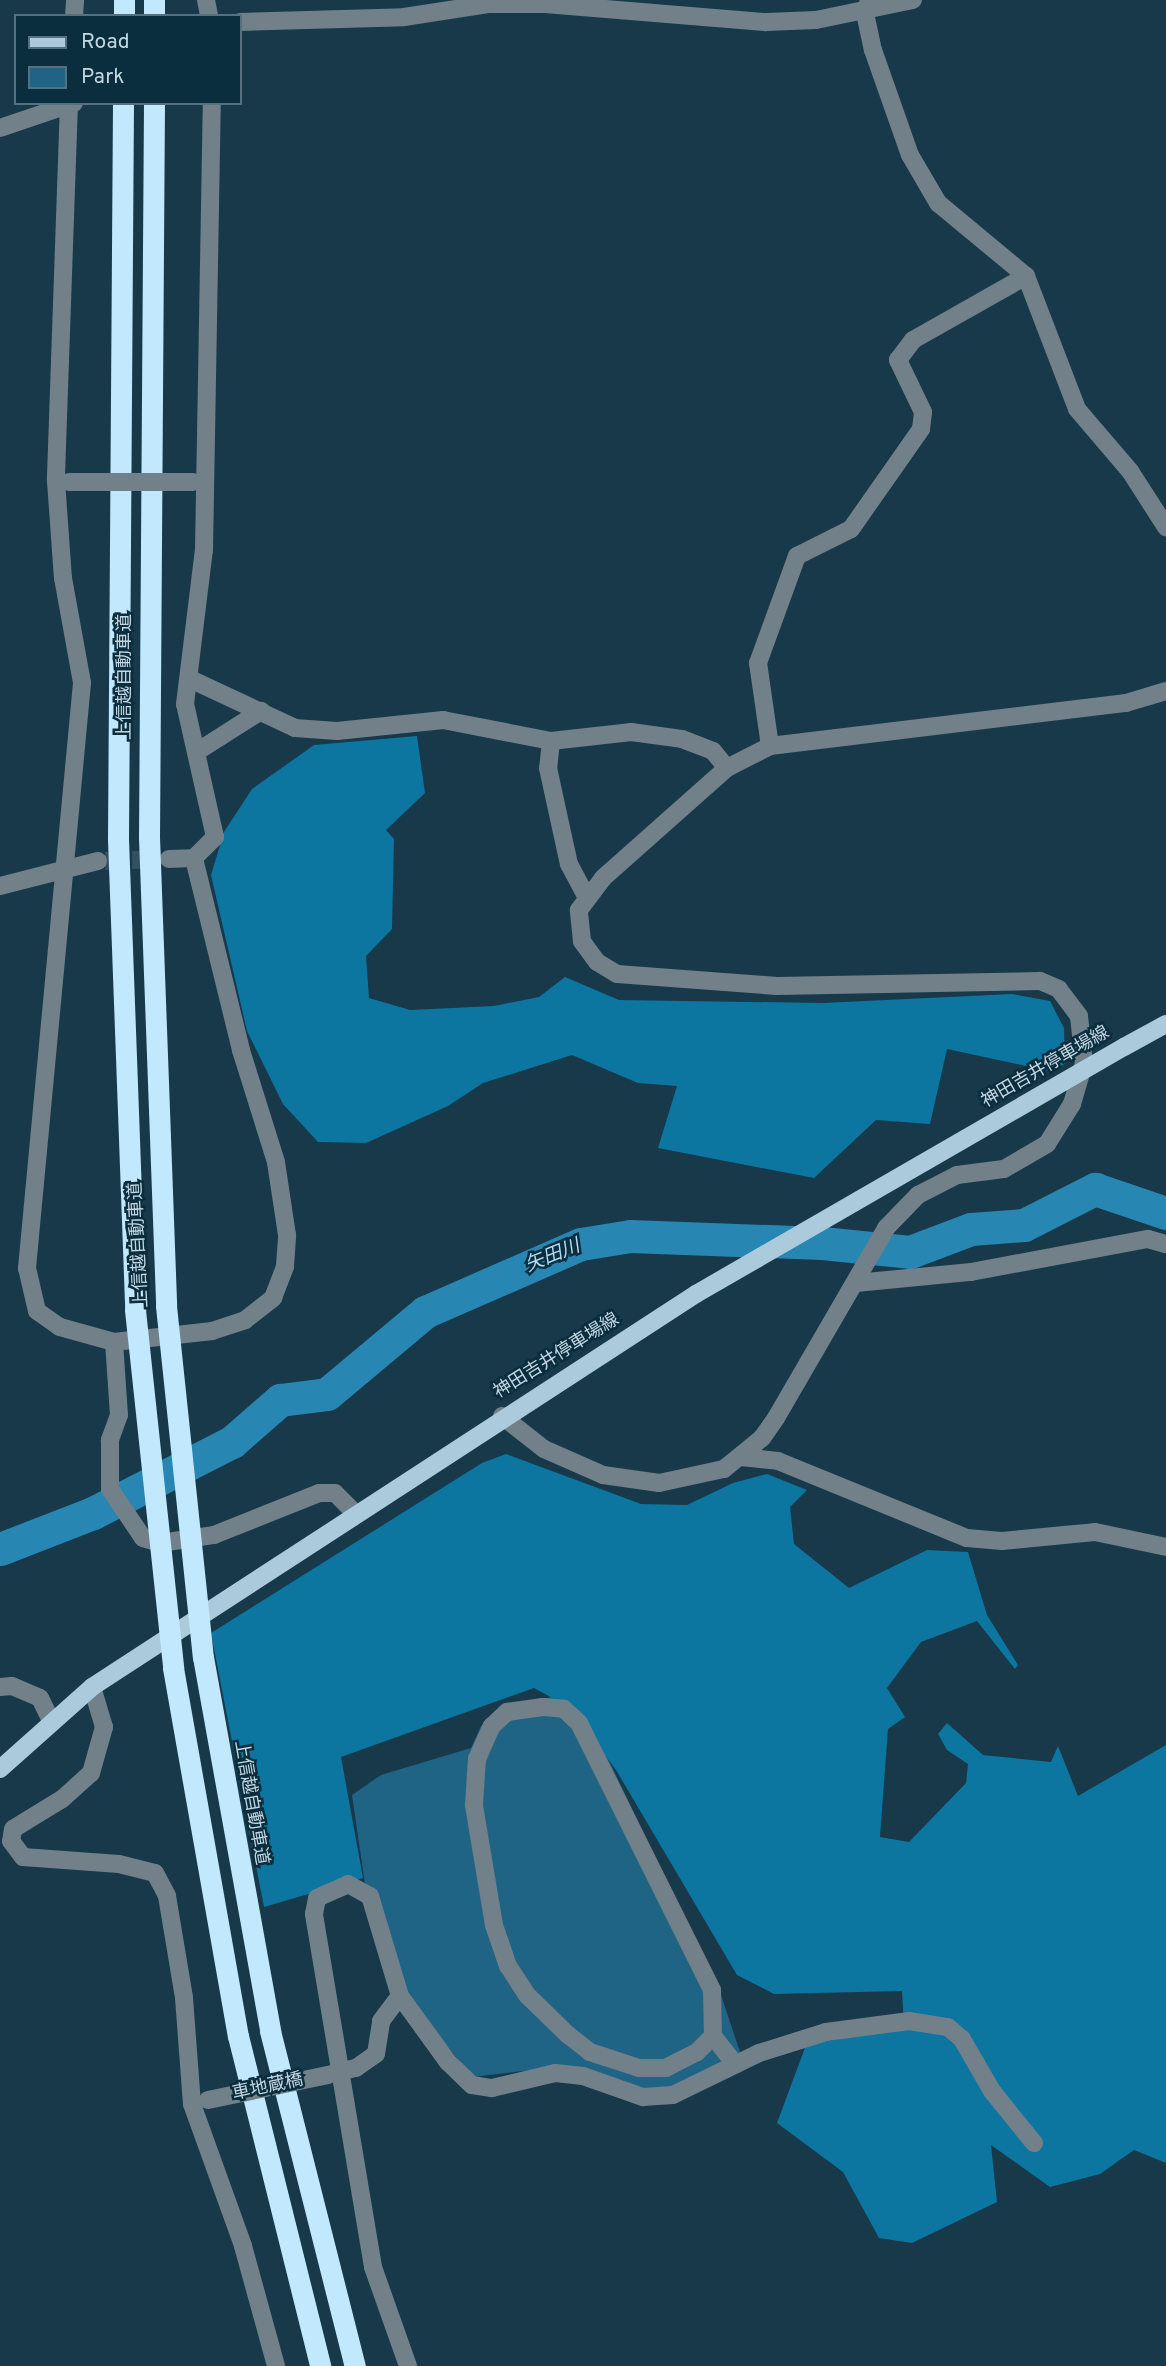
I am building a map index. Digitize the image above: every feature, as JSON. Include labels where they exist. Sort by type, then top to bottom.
[{"type":"highway","name":"上信越自動車道","points":[[123,105],[118,839],[135,1310],[173,1668],[236,2023],[318,2366]]},
{"type":"highway","name":"上信越自動車道","points":[[154,105],[149,836],[166,1306],[203,1657],[244,1904],[298,2161],[355,2366]]},
{"type":"highway","points":[[298,2161],[366,2366]]},
{"type":"main road","name":"神田吉井停車場線","points":[[0,1769],[92,1687],[502,1416],[696,1294],[1166,1024]]},
{"type":"street","points":[[242,22],[404,17],[488,4],[619,7],[765,22],[913,0]]},
{"type":"street","points":[[867,7],[885,89],[910,155],[937,203],[1026,276],[1077,409],[1130,471],[1166,527]]},
{"type":"street","points":[[0,128],[68,105]]},
{"type":"street","points":[[71,105],[62,482],[63,578],[82,683],[67,865],[27,1268],[37,1311],[60,1327],[114,1342],[212,1331],[245,1320],[273,1298],[285,1266],[287,1235],[276,1162],[241,1050],[194,858]]},
{"type":"street","points":[[169,859],[194,858],[215,837],[198,751],[185,704],[190,679],[199,482],[212,105]]},
{"type":"street","points":[[769,746],[758,663],[797,556],[851,529],[921,429],[923,412],[898,360],[913,340],[1026,276]]},
{"type":"street","points":[[62,482],[199,482]]},
{"type":"street","points":[[190,679],[295,728],[337,731],[443,720],[551,741],[631,732],[682,738],[713,751],[727,768]]},
{"type":"street","points":[[502,1416],[544,1449],[632,1481],[703,1477],[741,1457],[776,1418],[886,1228],[918,1195],[957,1175],[1004,1169],[1047,1144],[1072,1104],[1084,1063],[1079,1016],[1059,989],[1018,978],[877,987],[646,979],[617,974],[597,962],[582,941],[579,910],[586,896],[727,768],[769,746],[1126,703],[1166,691]]},
{"type":"street","points":[[198,751],[261,711]]},
{"type":"street","points":[[551,741],[548,768],[569,864],[586,896]]},
{"type":"street","points":[[0,886],[67,865],[98,861]]},
{"type":"street","points":[[856,1283],[971,1272],[1148,1239],[1166,1244]]},
{"type":"street","points":[[114,1342],[119,1415],[110,1440],[110,1489],[143,1538],[161,1543],[214,1535],[319,1493],[335,1493],[355,1513]]},
{"type":"street","points":[[741,1457],[778,1461],[967,1538],[1002,1541],[1095,1532],[1166,1547]]},
{"type":"street","points":[[0,1687],[12,1686],[40,1698],[51,1721]]},
{"type":"street","points":[[92,1687],[104,1727],[90,1773],[62,1799],[13,1829],[10,1841],[23,1857],[120,1864],[155,1872],[175,1925],[200,2102],[276,2366]]},
{"type":"street","points":[[713,2036],[666,2068],[639,2068],[590,2052],[527,1995],[508,1966],[494,1925],[474,1805],[477,1759],[492,1726],[507,1712],[564,1709],[579,1723],[712,1990],[713,2036],[735,2064]]},
{"type":"street","points":[[408,2366],[373,2267],[335,2073],[314,1914],[317,1898],[348,1884],[370,1896],[400,1996],[447,2062],[472,2085],[492,2088],[555,2073],[583,2076],[643,2097],[673,2095],[735,2064],[852,2027],[909,2021],[948,2027],[962,2039],[992,2091],[1034,2143]]},
{"type":"street","name":"車地蔵橋","points":[[200,2102],[335,2073],[376,2054],[381,2021],[400,1996]]},
{"type":"green space","points":[[557,1696],[594,1729],[722,1998],[741,2055],[672,2090],[644,2093],[565,2066],[473,2077],[404,1994],[365,1884],[352,1795],[381,1775],[471,1748],[481,1726],[502,1706]]},
{"type":"shaded area","points":[[417,736],[425,793],[386,830],[394,839],[392,929],[366,956],[369,998],[410,1010],[494,1006],[539,997],[565,977],[619,1000],[823,1003],[1012,994],[1050,1001],[1064,1028],[1065,1064],[1050,1071],[947,1049],[930,1124],[876,1120],[814,1178],[658,1148],[677,1086],[638,1083],[572,1055],[483,1083],[448,1106],[366,1143],[318,1142],[283,1104],[247,1031],[211,875],[224,832],[252,789],[314,745]]},
{"type":"shaded area","points":[[506,1454],[641,1504],[687,1505],[733,1483],[767,1474],[807,1490],[790,1507],[794,1544],[849,1588],[927,1550],[968,1552],[987,1615],[1018,1665],[1015,1669],[977,1621],[921,1642],[887,1688],[905,1717],[888,1729],[880,1837],[909,1842],[966,1783],[968,1764],[947,1750],[938,1734],[947,1723],[983,1755],[1051,1762],[1058,1746],[1078,1796],[1166,1745],[1166,2163],[1134,2150],[1100,2174],[1050,2187],[991,2145],[997,2202],[912,2243],[879,2238],[843,2172],[777,2123],[806,2045],[904,2027],[902,1991],[774,1994],[737,1975],[616,1770],[571,1708],[534,1688],[341,1757],[363,1878],[264,1907],[211,1633],[482,1463]]},
{"type":"waterway","name":"矢田川","points":[[0,1549],[93,1513],[232,1442],[280,1400],[327,1394],[425,1312],[581,1244],[630,1236],[822,1243],[910,1252],[971,1229],[1024,1225],[1095,1189],[1166,1213]]},
{"type":"tunnel","points":[[105,861],[161,859]]}]
